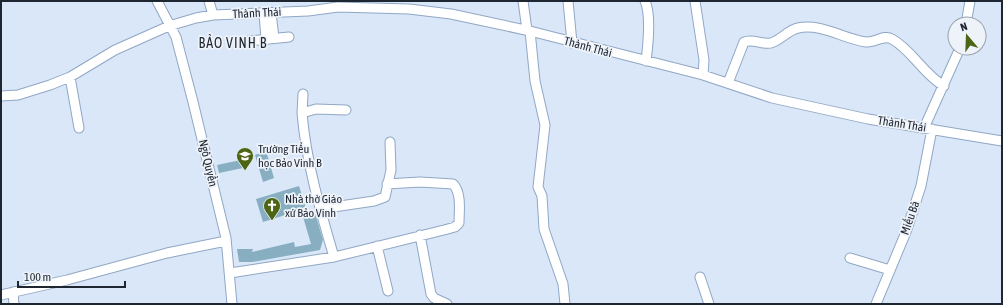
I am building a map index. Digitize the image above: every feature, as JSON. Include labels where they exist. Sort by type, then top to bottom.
[{"type":"street","name":"Ngô Quyền","points":[[157,1],[176,37],[182,58],[226,241],[232,304]]},
{"type":"street","points":[[210,1],[213,15]]},
{"type":"street","points":[[307,1],[308,11]]},
{"type":"street","points":[[523,1],[535,81],[545,125],[538,187],[542,196],[542,221],[562,284],[565,304]]},
{"type":"street","points":[[568,1],[572,42]]},
{"type":"street","points":[[645,1],[648,11],[648,47],[646,61]]},
{"type":"street","points":[[695,1],[704,60],[703,75]]},
{"type":"street","points":[[967,16],[970,1]]},
{"type":"street","name":"Thành Thái","points":[[1,96],[24,93],[70,77],[116,50],[169,26],[213,15],[308,11],[322,5],[410,5],[528,31],[703,75],[772,98],[868,119],[928,128],[1002,142]]},
{"type":"street","points":[[268,13],[270,39]]},
{"type":"street","points":[[728,83],[744,42],[748,40],[770,43],[798,28],[827,30],[868,42],[886,37],[891,38],[912,54],[927,74],[944,86]]},
{"type":"street","points":[[249,41],[289,38]]},
{"type":"street","name":"Miếu Bà","points":[[876,304],[906,232],[921,186],[928,128],[957,56]]},
{"type":"street","points":[[70,77],[79,128]]},
{"type":"street","points":[[303,94],[302,113],[306,146],[320,209],[334,257]]},
{"type":"street","points":[[302,113],[316,109],[346,110]]},
{"type":"street","points":[[320,209],[384,198],[391,170],[390,142]]},
{"type":"street","points":[[230,273],[334,257],[455,227],[458,223],[459,203],[456,188],[453,184],[420,182],[387,184]]},
{"type":"street","points":[[420,235],[431,294],[434,298],[447,304]]},
{"type":"street","points":[[1,295],[67,280],[166,253],[226,241]]},
{"type":"street","points":[[377,246],[388,291]]},
{"type":"street","points":[[850,258],[890,270]]},
{"type":"street","points":[[700,277],[709,304]]},
{"type":"street","points":[[13,292],[14,304]]},
{"type":"building","points":[[266,151],[274,178],[263,182],[255,155]]},
{"type":"building","points":[[241,160],[243,168],[219,173],[217,165]]},
{"type":"building","points":[[299,186],[308,215],[315,213],[323,240],[320,250],[252,262],[239,262],[237,249],[253,249],[252,252],[294,242],[295,247],[311,244],[301,210],[263,222],[256,199]]},
{"type":"place","name":"Trường Tiểu học Bảo Vinh B","points":[[245,171]]},
{"type":"place","name":"Nhà thờ Giáo xứ Bảo Vinh","points":[[272,221]]},
{"type":"district","name":"BẢO VINH B","points":[[233,43]]}]
